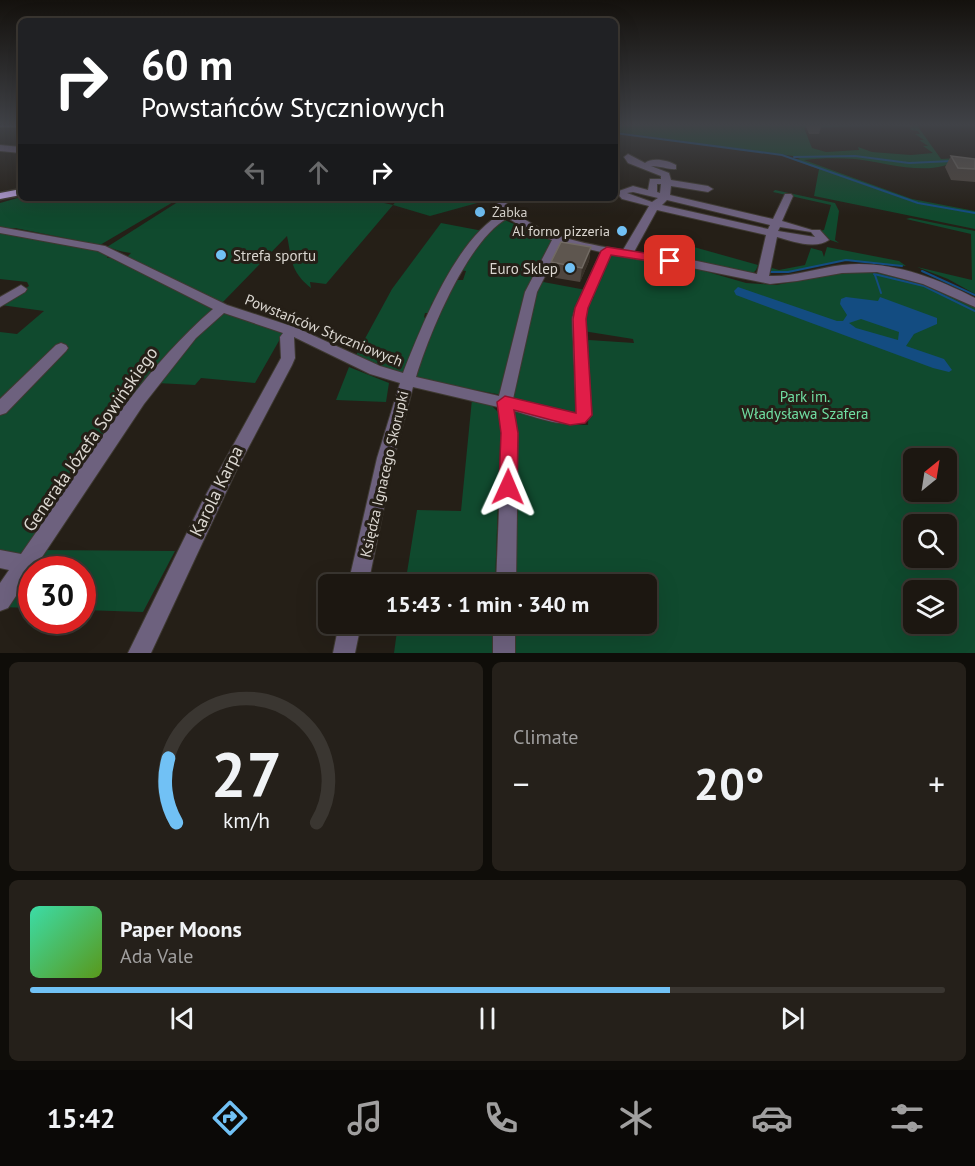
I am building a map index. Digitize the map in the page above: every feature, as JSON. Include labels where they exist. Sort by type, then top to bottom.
[{"type":"main road","points":[[0,189],[18,185]]},
{"type":"main road","points":[[0,196],[18,193]]},
{"type":"street","points":[[628,157],[629,160],[665,173],[665,197]]},
{"type":"street","points":[[645,166],[657,162],[673,166]]},
{"type":"street","points":[[627,254],[651,201],[654,178],[708,189]]},
{"type":"street","points":[[762,279],[774,228],[788,196]]},
{"type":"street","points":[[651,201],[665,197],[774,228],[812,242],[823,240],[811,231],[774,228],[723,221],[716,226],[705,226],[697,222],[699,215],[651,201]]},
{"type":"street","points":[[499,201],[507,215],[519,223],[559,238],[607,251],[762,279],[786,280],[849,268],[875,269],[929,281],[975,303]]},
{"type":"street","name":"Księdza Ignacego Skorupki","points":[[360,574],[389,447],[407,380],[450,278],[490,226],[507,215]]},
{"type":"street","name":"Powstańców Styczniowych","points":[[0,230],[101,248],[222,308],[292,331],[375,370],[407,380],[572,419],[579,419],[584,415],[579,319],[581,308],[607,251]]},
{"type":"street","points":[[506,574],[510,433],[505,402],[531,292],[559,238]]},
{"type":"street","points":[[0,303],[21,289]]},
{"type":"street","name":"Generała Józefa Sowińskiego","points":[[31,556],[138,400],[196,329],[222,308]]},
{"type":"street","name":"Karola Karpa","points":[[139,653],[244,434],[285,365],[288,358],[286,337],[292,331]]},
{"type":"street","points":[[0,409],[61,348]]},
{"type":"street","points":[[0,560],[18,563]]},
{"type":"street","name":"Generała Józefa Sowińskiego","points":[[0,601],[18,575]]},
{"type":"street","points":[[344,653],[348,634]]},
{"type":"street","points":[[504,634],[504,653]]},
{"type":"green space","points":[[782,154],[938,154],[941,159],[959,158],[949,164],[923,168],[909,168],[855,159],[804,160],[912,199],[975,211],[975,229],[814,196],[819,169],[794,160],[800,159]]},
{"type":"green space","points":[[775,190],[835,203],[839,211],[835,240],[839,243],[830,240],[819,231],[824,230],[831,205],[773,192]]},
{"type":"green space","points":[[18,198],[18,201],[106,203],[109,201],[175,201],[100,245],[15,228],[0,229],[0,203]]},
{"type":"green space","points":[[179,201],[375,201],[393,205],[326,284],[310,282],[311,288],[299,276],[291,259],[287,236],[222,303],[127,257],[131,253],[107,247]]},
{"type":"green space","points":[[396,201],[484,201],[430,216],[393,205]]},
{"type":"green space","points":[[502,219],[554,240],[502,395],[413,378],[453,280],[463,280],[466,271],[460,270],[490,228]]},
{"type":"green space","points":[[906,219],[975,231],[975,294],[948,279],[917,267],[972,280],[971,234]]},
{"type":"green space","points":[[441,223],[483,231],[436,302],[431,304],[431,313],[425,313],[424,317],[428,321],[403,375],[355,357],[392,289]]},
{"type":"green space","points":[[0,233],[31,236],[110,253],[107,258],[112,258],[213,305],[214,311],[32,548],[17,556],[0,554],[0,412],[66,346],[58,344],[0,402],[0,332],[17,334],[44,311],[1,305],[29,286],[27,282],[0,279]]},
{"type":"green space","points":[[676,242],[758,265],[753,273],[693,262],[694,252],[674,245]]},
{"type":"green space","points":[[827,247],[899,261],[906,266],[846,260],[788,272],[770,272],[772,268],[779,270],[805,265],[811,248],[822,251],[824,257]]},
{"type":"green space","name":"Park im. Władysława Szafera","points":[[610,255],[694,268],[746,283],[776,285],[852,271],[879,272],[909,278],[975,306],[975,653],[514,653],[515,634],[657,634],[657,574],[516,574],[513,408],[577,425],[588,425],[589,397],[584,343],[589,340],[634,343],[633,339],[583,331],[588,302],[594,297],[591,294]]},
{"type":"green space","points":[[538,281],[586,290],[578,409],[575,415],[515,401],[509,395]]},
{"type":"green space","points":[[222,312],[284,332],[255,383],[201,378],[195,385],[157,383],[182,349]]},
{"type":"green space","points":[[349,367],[389,383],[386,402],[336,400]]},
{"type":"green space","points":[[472,399],[489,403],[501,415],[495,574],[407,574],[417,510],[461,511]]},
{"type":"green space","points":[[39,550],[175,551],[143,612],[96,610],[96,556],[35,556]]},
{"type":"green space","points":[[18,581],[18,608],[0,607]]},
{"type":"green space","points":[[397,634],[493,634],[492,653],[394,653]]},
{"type":"water","points":[[738,287],[837,321],[843,321],[847,315],[840,304],[841,299],[846,297],[878,301],[880,297],[937,318],[937,324],[914,334],[906,346],[944,359],[952,370],[949,372],[933,368],[736,295],[734,291]],"holes":[[[861,319],[899,332],[898,340],[856,328],[849,323]]]},
{"type":"building","points":[[951,156],[975,159],[975,169],[958,168]]},
{"type":"building","points":[[561,242],[591,247],[582,268],[551,262]]},
{"type":"waterway","points":[[778,154],[918,203],[975,213]]},
{"type":"waterway","points":[[794,157],[855,156],[909,163],[952,161]]},
{"type":"waterway","points":[[770,272],[788,272],[846,260],[902,266]]},
{"type":"waterway","points":[[922,271],[975,295]]},
{"type":"waterway","points":[[874,274],[924,286],[975,311]]},
{"type":"waterway","points":[[875,275],[881,293]]},
{"type":"place","name":"Żabka","points":[[480,212]]},
{"type":"place","name":"Al forno pizzeria","points":[[622,231]]},
{"type":"place","name":"Strefa sportu","points":[[221,255]]},
{"type":"place","name":"Euro Sklep","points":[[570,268]]},
{"type":"route","points":[[508,487],[510,433],[505,402],[570,419],[579,419],[584,415],[579,319],[581,308],[607,251],[670,261]]}]
